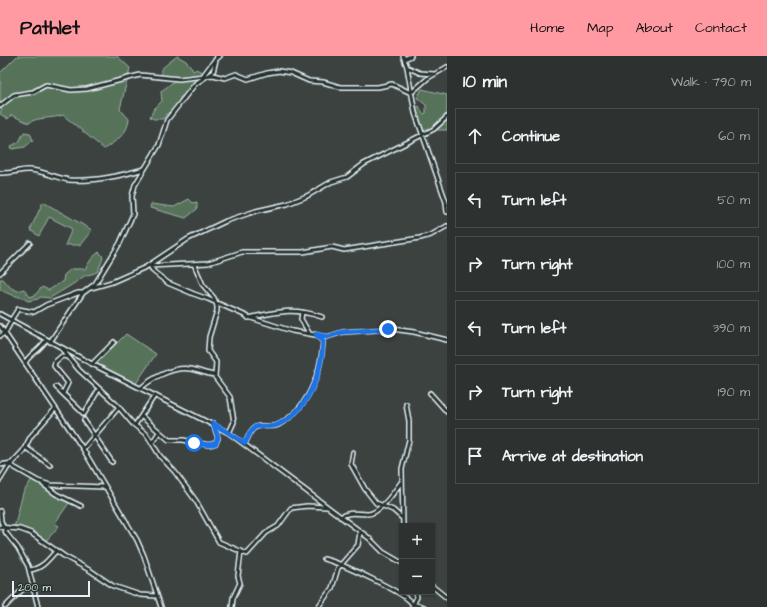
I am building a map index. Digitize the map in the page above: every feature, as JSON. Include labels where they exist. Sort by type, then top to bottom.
[{"type":"street","points":[[411,56],[403,57],[407,67],[415,113],[447,204],[447,212]]},
{"type":"street","points":[[204,76],[213,72],[218,57]]},
{"type":"street","points":[[25,363],[30,356],[48,341],[83,293],[91,288],[101,277],[132,217],[132,196],[135,185],[159,146],[168,120],[195,84],[204,76],[218,57]]},
{"type":"street","points":[[407,67],[420,73],[435,74]]},
{"type":"street","points":[[411,93],[435,74],[447,67]]},
{"type":"street","points":[[0,106],[14,95],[33,92],[46,85],[71,90],[87,89],[140,75],[179,79],[213,75],[225,78],[236,74],[248,79],[267,72],[279,72],[290,73],[309,81],[323,82],[340,87],[378,87],[392,84],[411,93]]},
{"type":"street","points":[[91,288],[112,282],[150,266],[188,240],[226,221],[256,211],[287,204],[308,196],[331,182],[347,177],[364,164],[434,129],[447,117]]},
{"type":"street","points":[[0,173],[10,174],[29,170],[69,180],[120,176],[144,170]]},
{"type":"street","points":[[150,266],[208,263],[242,252],[303,252],[332,248],[344,250],[401,242],[431,235],[447,226]]},
{"type":"street","points":[[0,273],[30,243]]},
{"type":"street","points":[[194,264],[203,285],[216,302],[218,309],[212,326],[208,351],[217,363],[215,375]]},
{"type":"street","points":[[150,266],[154,272],[166,282],[216,302],[248,318],[292,331],[327,337],[342,332],[392,329],[414,332],[447,340]]},
{"type":"street","points":[[0,336],[5,333],[18,309],[34,312],[48,304],[78,293],[83,293]]},
{"type":"street","points":[[248,318],[278,311],[302,312],[322,317]]},
{"type":"street","points":[[302,312],[301,320],[309,333]]},
{"type":"street","points":[[0,314],[92,364],[229,432],[340,516],[397,562]]},
{"type":"street","points":[[0,326],[83,449],[142,549],[161,607]]},
{"type":"street","points":[[245,443],[251,431],[255,427],[276,426],[287,420],[308,398],[317,376],[323,342],[316,334]]},
{"type":"street","points":[[92,364],[114,342]]},
{"type":"street","points":[[62,348],[68,357],[99,389],[146,434],[196,501],[218,542],[248,554],[266,533],[278,526],[291,508],[307,506],[327,507]]},
{"type":"street","points":[[63,393],[68,383],[54,366],[58,358],[62,356],[68,357]]},
{"type":"street","points":[[140,388],[164,374],[184,369],[215,375],[230,397],[234,422],[229,432]]},
{"type":"street","points":[[56,387],[84,414],[99,389]]},
{"type":"street","points":[[430,393],[447,412]]},
{"type":"street","points":[[135,425],[154,395]]},
{"type":"street","points":[[403,523],[402,467],[409,440],[409,421],[406,404]]},
{"type":"street","points":[[83,449],[119,407]]},
{"type":"street","points":[[0,480],[38,427],[55,409]]},
{"type":"street","points":[[141,416],[169,440],[211,445],[218,438],[213,423]]},
{"type":"street","points":[[84,420],[112,462]]},
{"type":"street","points":[[152,443],[159,432]]},
{"type":"street","points":[[25,447],[50,465]]},
{"type":"street","points":[[353,452],[351,464],[359,482],[376,503],[393,510],[402,518]]},
{"type":"street","points":[[0,465],[11,464],[42,483],[56,494],[81,506]]},
{"type":"street","points":[[340,516],[349,512],[372,514],[382,506],[402,481]]},
{"type":"street","points":[[42,483],[56,486],[104,486]]},
{"type":"street","points":[[0,511],[1,527],[20,550],[29,570],[30,580],[34,588],[38,607]]},
{"type":"street","points":[[1,527],[27,531],[56,551],[113,586],[140,595],[157,596]]},
{"type":"street","points":[[318,607],[332,588],[336,571],[357,548],[360,532]]},
{"type":"street","points":[[29,570],[43,566],[56,551]]},
{"type":"street","points":[[232,607],[234,594],[240,582],[238,576],[241,551]]},
{"type":"street","points":[[324,559],[342,564],[397,592],[411,601],[412,605]]},
{"type":"street","points":[[5,607],[22,590],[34,588]]},
{"type":"street","points":[[435,588],[447,598]]},
{"type":"street","points":[[412,605],[416,595]]},
{"type":"street","points":[[412,605],[424,607]]},
{"type":"green space","points":[[17,56],[117,56],[130,68],[120,109],[129,119],[124,133],[104,149],[63,115],[35,120],[29,123],[11,115],[8,119],[0,114],[3,104],[0,102],[0,73]]},
{"type":"green space","points":[[177,56],[186,61],[192,70],[194,71],[196,69],[202,72],[186,95],[180,97],[179,103],[169,115],[167,114],[163,119],[154,119],[150,117],[154,109],[162,101],[161,91],[178,79],[161,77],[161,69]]},
{"type":"green space","points":[[422,89],[447,95],[447,130],[432,130],[425,134],[416,108],[419,106],[423,114],[426,113],[426,105],[417,98]]},
{"type":"green space","points":[[24,132],[30,133],[33,140],[25,147],[12,149],[11,146],[19,142]]},
{"type":"green space","points":[[189,199],[193,203],[197,202],[197,209],[186,218],[150,208],[151,204],[174,207]]},
{"type":"green space","points":[[43,202],[92,230],[80,245],[65,245],[72,229],[49,217],[39,236],[30,230]]},
{"type":"green space","points":[[99,252],[103,258],[98,271],[85,276],[50,298],[40,297],[38,299],[28,301],[0,289],[0,279],[3,279],[11,288],[18,291],[24,289],[30,297],[35,295],[42,287],[49,290],[63,281],[64,275],[71,269],[85,269],[92,258]]},
{"type":"green space","points":[[126,334],[156,354],[135,385],[95,365]]},
{"type":"green space","points":[[32,479],[69,503],[55,523],[59,526],[45,542],[34,535],[14,528],[23,493]]},
{"type":"route","points":[[194,443],[209,445],[216,443],[218,437],[213,423],[245,443],[251,431],[255,427],[276,426],[290,418],[308,398],[317,376],[323,342],[316,334],[327,337],[342,332],[365,332],[388,329]]}]
